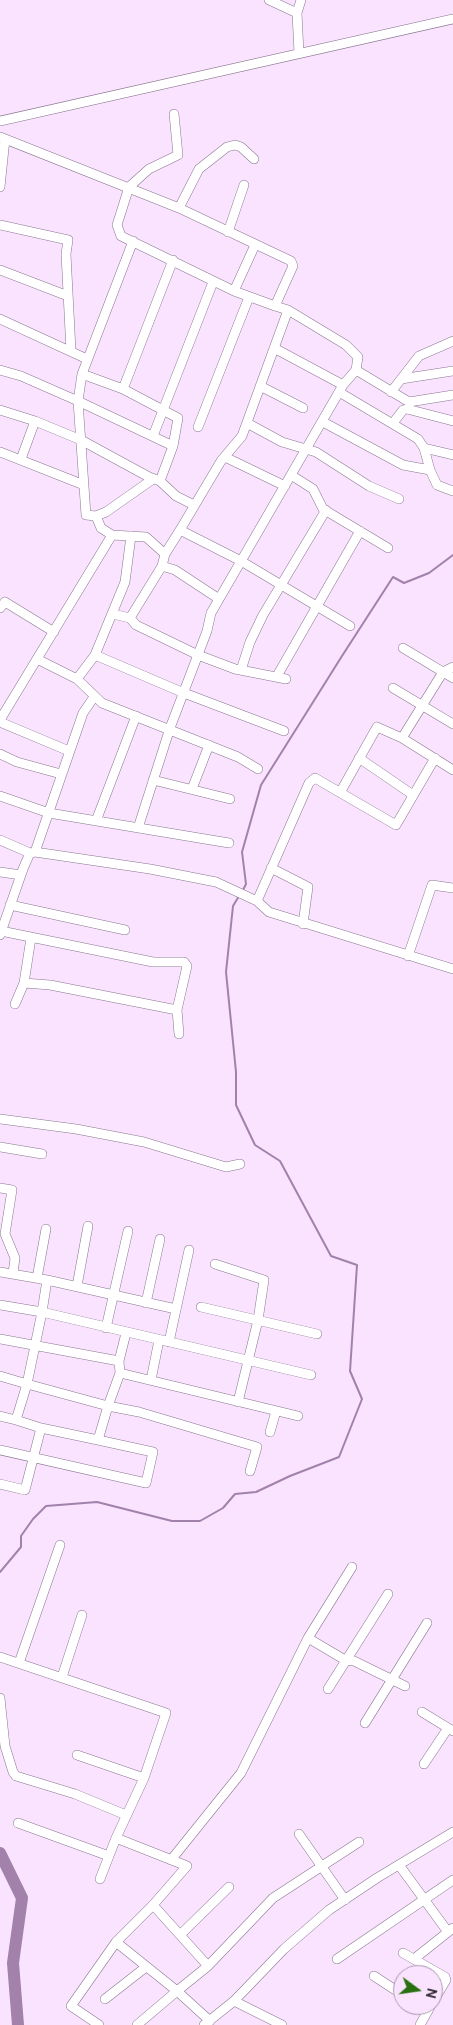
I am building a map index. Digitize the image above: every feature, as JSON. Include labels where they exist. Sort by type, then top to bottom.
[{"type":"street","points":[[268,0],[297,13]]},
{"type":"street","points":[[299,54],[297,13],[300,0]]},
{"type":"street","points":[[0,121],[453,19]]},
{"type":"street","points":[[138,828],[170,728],[198,655],[211,613],[341,388],[356,370],[358,357],[346,345],[288,310],[213,282],[121,236],[117,225],[129,187],[149,169],[178,155],[174,114]]},
{"type":"street","points":[[0,187],[3,138],[179,208],[291,261],[293,266],[275,306]]},
{"type":"street","points":[[179,208],[200,169],[227,147],[234,145],[241,147],[254,158]]},
{"type":"street","points":[[228,232],[244,185]]},
{"type":"street","points":[[0,225],[68,240],[66,254],[71,351]]},
{"type":"street","points":[[82,374],[123,388],[178,419],[173,446],[157,480],[106,512],[96,516],[86,515],[78,401],[82,374],[87,359],[132,241]]},
{"type":"street","points":[[234,291],[255,245]]},
{"type":"street","points":[[123,388],[172,260]]},
{"type":"street","points":[[0,270],[68,296]]},
{"type":"street","points":[[153,436],[213,282]]},
{"type":"street","points":[[198,427],[249,297]]},
{"type":"street","points":[[130,618],[162,566],[165,554],[194,505],[225,457],[242,436],[288,310]]},
{"type":"street","points":[[0,318],[87,359]]},
{"type":"street","points":[[391,392],[419,356],[453,341]]},
{"type":"street","points":[[274,348],[341,388],[418,439],[424,448],[430,470],[437,485],[453,490]]},
{"type":"street","points":[[0,370],[21,376],[78,401],[173,446]]},
{"type":"street","points":[[356,370],[408,405],[453,421]]},
{"type":"street","points":[[401,379],[453,370]]},
{"type":"street","points":[[260,386],[303,408]]},
{"type":"street","points":[[393,423],[408,405],[453,395]]},
{"type":"street","points":[[0,410],[35,421],[81,440],[157,480],[176,496],[194,505]]},
{"type":"street","points":[[21,459],[35,421]]},
{"type":"street","points":[[323,422],[403,465],[430,470]]},
{"type":"street","points":[[247,423],[282,442],[306,451],[316,452],[369,486],[399,499]]},
{"type":"street","points":[[424,448],[453,455]]},
{"type":"street","points":[[0,452],[84,486]]},
{"type":"street","points":[[225,457],[285,486]]},
{"type":"street","points":[[291,475],[313,489],[326,510],[388,548]]},
{"type":"street","points":[[241,670],[250,642],[280,585],[326,510]]},
{"type":"street","points":[[96,516],[101,528],[112,535],[146,538],[165,554]]},
{"type":"street","points":[[180,530],[241,561],[350,626]]},
{"type":"street","points":[[113,614],[130,618],[136,625],[198,655],[241,670],[281,678],[360,531]]},
{"type":"street","points":[[70,751],[0,721],[112,535]]},
{"type":"street","points":[[77,679],[95,655],[113,614],[125,582],[131,536]]},
{"type":"street","points":[[162,566],[175,570],[219,600]]},
{"type":"street","points":[[0,608],[5,602],[54,632]]},
{"type":"street","points":[[403,648],[453,678]]},
{"type":"street","points":[[95,655],[284,731]]},
{"type":"street","points":[[37,660],[77,679],[94,698],[238,757],[258,769]]},
{"type":"street","points":[[402,738],[443,672],[453,667]]},
{"type":"street","points":[[393,688],[453,724]]},
{"type":"street","points":[[94,698],[84,713],[61,774],[49,814],[21,875],[1,933],[153,962],[184,962],[187,966],[177,1010],[179,1034]]},
{"type":"street","points":[[96,821],[136,716]]},
{"type":"street","points":[[341,791],[378,727],[402,738],[453,770]]},
{"type":"street","points":[[192,789],[209,745]]},
{"type":"street","points":[[0,754],[16,762],[61,774]]},
{"type":"street","points":[[359,758],[413,795]]},
{"type":"street","points":[[257,901],[309,783],[315,778],[341,791],[396,825],[436,758]]},
{"type":"street","points":[[153,780],[230,798]]},
{"type":"street","points":[[0,796],[49,814],[229,844]]},
{"type":"street","points":[[0,840],[33,852],[150,869],[216,882],[257,901],[270,912],[303,924],[453,969]]},
{"type":"street","points":[[272,868],[308,888],[303,924]]},
{"type":"street","points":[[0,872],[21,875]]},
{"type":"street","points":[[408,956],[432,885],[453,888]]},
{"type":"street","points":[[10,905],[125,930]]},
{"type":"street","points":[[15,1004],[24,983],[31,938]]},
{"type":"street","points":[[24,983],[50,984],[177,1010]]},
{"type":"street","points":[[0,1119],[76,1129],[144,1142],[226,1167],[240,1164]]},
{"type":"street","points":[[0,1147],[42,1154]]},
{"type":"street","points":[[0,1188],[12,1190],[5,1234],[14,1258],[13,1274]]},
{"type":"street","points":[[78,1286],[88,1226]]},
{"type":"street","points":[[37,1278],[46,1230]]},
{"type":"street","points":[[106,1328],[128,1231]]},
{"type":"street","points":[[146,1303],[160,1239]]},
{"type":"street","points":[[169,1342],[189,1250]]},
{"type":"street","points":[[215,1264],[264,1280],[258,1320],[238,1402]]},
{"type":"street","points":[[0,1272],[78,1286],[176,1310]]},
{"type":"street","points":[[16,1420],[36,1346],[47,1280]]},
{"type":"street","points":[[0,1306],[42,1312],[311,1375]]},
{"type":"street","points":[[201,1307],[317,1334]]},
{"type":"street","points":[[98,1440],[120,1373],[119,1361],[126,1333]]},
{"type":"street","points":[[0,1339],[119,1361]]},
{"type":"street","points":[[151,1380],[160,1340]]},
{"type":"street","points":[[120,1373],[298,1416]]},
{"type":"street","points":[[0,1376],[108,1406],[138,1412],[257,1447],[250,1471]]},
{"type":"street","points":[[270,1432],[276,1411]]},
{"type":"street","points":[[0,1416],[41,1428],[153,1452],[146,1483],[0,1450]]},
{"type":"street","points":[[0,1484],[25,1490],[41,1428]]},
{"type":"street","points":[[19,1663],[60,1546]]},
{"type":"street","points":[[171,1860],[241,1773],[308,1638],[352,1567]]},
{"type":"street","points":[[328,1689],[388,1594]]},
{"type":"street","points":[[62,1677],[82,1615]]},
{"type":"street","points":[[365,1724],[427,1623]]},
{"type":"street","points":[[308,1638],[346,1660],[354,1661],[406,1686]]},
{"type":"street","points":[[0,1657],[166,1713],[144,1778],[126,1814],[100,1879]]},
{"type":"street","points":[[0,1698],[5,1746],[16,1776],[75,1794],[126,1814]]},
{"type":"street","points":[[422,1712],[451,1730],[424,1764]]},
{"type":"street","points":[[76,1755],[144,1778]]},
{"type":"street","points":[[18,1823],[109,1856]]},
{"type":"street","points":[[116,1942],[177,1992],[207,2023],[234,2001],[284,1949],[345,1900],[399,1864],[453,1832]]},
{"type":"street","points":[[299,1834],[345,1900]]},
{"type":"street","points":[[99,2025],[71,2006],[116,1942],[153,1905],[187,1866],[116,1838]]},
{"type":"street","points":[[137,2025],[208,1966],[273,1898],[359,1842]]},
{"type":"street","points":[[399,1864],[451,1930],[414,1959]]},
{"type":"street","points":[[337,1959],[453,1880]]},
{"type":"street","points":[[180,1935],[229,1887]]},
{"type":"street","points":[[153,1905],[208,1966]]},
{"type":"street","points":[[403,1953],[424,1965]]},
{"type":"street","points":[[105,1999],[146,1966]]},
{"type":"street","points":[[374,1976],[393,1988]]},
{"type":"street","points":[[234,2001],[282,2025]]},
{"type":"waterway","points":[[243,890],[246,884],[242,852],[261,785],[393,577],[404,583],[429,573],[453,555]]},
{"type":"waterway","points":[[0,1572],[21,1547],[21,1536],[33,1519],[46,1506],[97,1502],[172,1521],[200,1521],[223,1508],[235,1494],[256,1492],[290,1476],[339,1457],[362,1399],[350,1371],[357,1265],[331,1256],[280,1161],[255,1145],[236,1105],[236,1072],[226,972],[233,906],[239,896]]},
{"type":"waterway","points":[[0,1853],[22,1898],[13,1963],[18,2025]]}]
